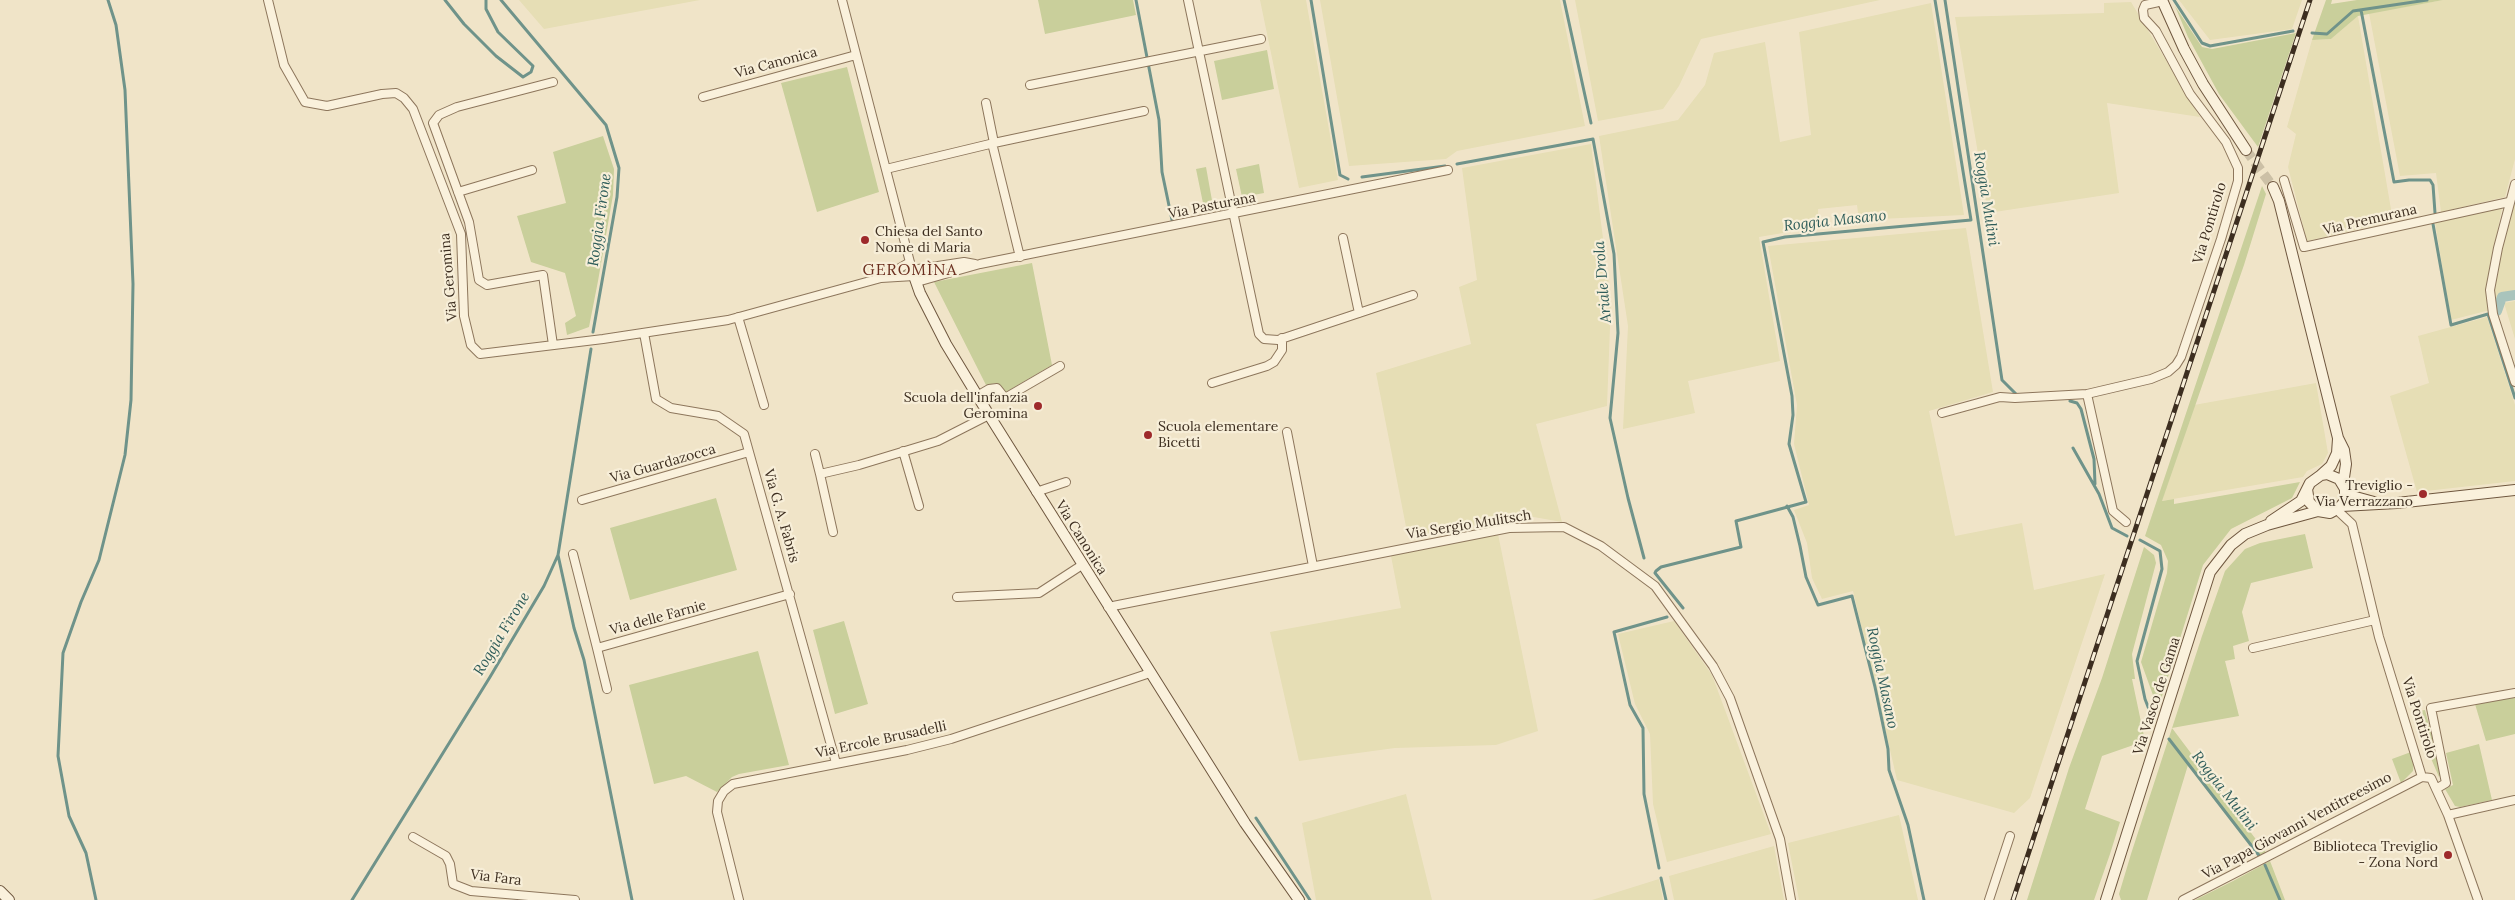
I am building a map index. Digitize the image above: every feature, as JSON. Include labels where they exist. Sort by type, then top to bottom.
[{"type":"street","name":"Via Geromina","points":[[268,0],[284,65],[305,102],[327,106],[382,94],[396,94],[404,98],[413,109],[461,234],[462,301],[468,338],[475,349],[485,355],[644,333],[738,317],[881,278],[913,272]]},
{"type":"street","name":"Via Canonica","points":[[842,0],[913,272],[946,344],[1036,492],[1245,823],[1299,900]]},
{"type":"street","points":[[1188,0],[1234,215],[1256,329],[1264,339],[1282,338],[1413,295]]},
{"type":"street","name":"Via Pontirolo","points":[[1942,413],[2000,397],[2015,398],[2087,394],[2151,379],[2168,372],[2176,365],[2197,311],[2238,181],[2238,168],[2226,142],[2190,94],[2156,31],[2144,18],[2143,10],[2145,5],[2162,0],[2203,84],[2246,150]]},
{"type":"street","points":[[1030,85],[1262,39]]},
{"type":"street","name":"Via Canonica","points":[[703,97],[856,55]]},
{"type":"street","points":[[553,82],[457,108],[435,119],[433,128],[473,236],[480,280],[487,285],[543,275],[553,345]]},
{"type":"street","points":[[986,103],[993,143],[1020,256]]},
{"type":"street","points":[[886,169],[993,143],[1144,111]]},
{"type":"street","points":[[458,192],[532,170]]},
{"type":"street","name":"Via Pasturana","points":[[913,272],[980,264],[1234,215],[1448,170]]},
{"type":"street","name":"Via Premurana","points":[[2284,180],[2304,247],[2509,202]]},
{"type":"street","points":[[2515,184],[2509,202],[2490,290],[2493,314],[2515,382]]},
{"type":"street","points":[[2273,187],[2279,201],[2346,464],[2339,508]]},
{"type":"street","points":[[1343,238],[1359,313]]},
{"type":"street","name":"Via Pasturana","points":[[913,272],[964,262],[980,264]]},
{"type":"street","name":"Via Geromina","points":[[881,278],[913,272]]},
{"type":"street","points":[[738,317],[764,405]]},
{"type":"street","name":"Via G. A. Fabris","points":[[644,333],[656,399],[671,408],[718,416],[744,434],[836,763]]},
{"type":"street","points":[[1212,384],[1274,362],[1282,350],[1282,338]]},
{"type":"street","points":[[977,396],[989,389],[997,388],[1005,398],[1060,366]]},
{"type":"street","points":[[2087,394],[2114,510],[2126,522]]},
{"type":"street","points":[[820,474],[860,465],[938,441],[989,416]]},
{"type":"street","points":[[1286,432],[1313,566]]},
{"type":"street","points":[[2338,438],[2337,453],[2331,466],[2315,478],[2308,489],[2308,502],[2318,511],[2330,513],[2339,508],[2397,504],[2515,490]]},
{"type":"street","points":[[903,451],[919,506]]},
{"type":"street","name":"Via Guardazocca","points":[[582,500],[749,452]]},
{"type":"street","points":[[815,454],[833,532]]},
{"type":"street","points":[[2321,475],[2334,476],[2352,496],[2366,501],[2397,504]]},
{"type":"street","points":[[1036,492],[1066,482]]},
{"type":"street","name":"Via Vasco de Gama","points":[[2266,525],[2301,501],[2308,489]]},
{"type":"street","name":"Via Pontirolo","points":[[2339,508],[2352,524],[2375,620],[2422,777],[2430,778],[2448,815],[2478,900]]},
{"type":"street","name":"Via Vasco de Gama","points":[[2106,900],[2210,572],[2231,545],[2245,534],[2266,525],[2318,511]]},
{"type":"street","name":"Via Sergio Mulitsch","points":[[1108,607],[1509,528],[1564,527],[1601,546],[1655,586],[1717,674],[1730,698],[1780,839],[1791,900]]},
{"type":"street","name":"Via delle Farnie","points":[[573,554],[597,648],[790,594]]},
{"type":"street","points":[[957,598],[1039,593],[1082,565]]},
{"type":"street","points":[[2253,648],[2375,620]]},
{"type":"street","points":[[597,648],[607,689]]},
{"type":"street","name":"Via Ercole Brusadelli","points":[[739,900],[718,821],[718,801],[724,791],[732,784],[744,780],[951,739],[1150,673]]},
{"type":"street","points":[[2436,790],[2446,783],[2431,708],[2515,693]]},
{"type":"street","name":"Via Papa Giovanni Ventitreesimo","points":[[2183,900],[2422,777]]},
{"type":"street","points":[[2448,815],[2515,800]]},
{"type":"street","points":[[1989,900],[2010,836]]},
{"type":"street","name":"Via Fara","points":[[413,837],[446,856],[450,864],[453,884],[471,890],[575,900]]},
{"type":"street","points":[[0,891],[9,900]]},
{"type":"shaded area","points":[[519,0],[700,0],[544,29]]},
{"type":"shaded area","points":[[1260,0],[1306,0],[1338,180],[1299,188]]},
{"type":"shaded area","points":[[1320,0],[1560,0],[1585,126],[1457,151],[1446,159],[1349,166]]},
{"type":"shaded area","points":[[1575,0],[1880,0],[1701,39],[1679,86],[1663,109],[1598,121]]},
{"type":"shaded area","points":[[2179,0],[2302,0],[2292,29],[2210,40]]},
{"type":"shaded area","points":[[2443,0],[2515,0],[2515,159],[2505,197],[2441,212],[2436,173],[2400,176],[2369,13]]},
{"type":"shaded area","points":[[2131,2],[2200,117],[2107,103],[2119,193],[1988,213],[1955,17],[2104,13],[2104,3]]},
{"type":"shaded area","points":[[1931,3],[1964,215],[1859,220],[1857,205],[1818,209],[1819,227],[1759,237],[1780,361],[1688,381],[1695,413],[1623,429],[1628,326],[1599,136],[1678,120],[1705,85],[1714,53],[1765,42],[1780,142],[1811,135],[1799,32]]},
{"type":"shaded area","points":[[2358,16],[2393,221],[2307,241],[2288,167],[2296,134],[2287,127],[2312,40],[2331,39]]},
{"type":"shaded area","points":[[1591,144],[1611,301],[1607,406],[1536,424],[1562,522],[1528,516],[1408,537],[1376,373],[1471,344],[1459,287],[1477,280],[1462,168]]},
{"type":"shaded area","points":[[2515,193],[2515,292],[2500,294],[2495,307],[2493,290]]},
{"type":"shaded area","points":[[2502,208],[2489,274],[2487,295],[2490,310],[2451,320],[2435,222]]},
{"type":"shaded area","points":[[1966,228],[1993,392],[1929,411],[1955,536],[2022,523],[2034,590],[2105,574],[2030,798],[2014,813],[1897,780],[1853,591],[1822,599],[1812,578],[1807,543],[1794,510],[1809,505],[1794,444],[1797,405],[1768,246]]},
{"type":"shaded area","points":[[2515,301],[2515,339],[2504,303]]},
{"type":"shaded area","points":[[2487,317],[2515,405],[2515,481],[2417,492],[2390,396],[2429,383],[2418,336]]},
{"type":"shaded area","points":[[2316,383],[2328,453],[2322,464],[2307,471],[2303,477],[2161,501],[2194,405]]},
{"type":"shaded area","points":[[1498,534],[1538,731],[1496,745],[1395,748],[1299,761],[1270,632],[1401,608],[1391,556]]},
{"type":"shaded area","points":[[1674,621],[1712,675],[1771,834],[1667,862],[1653,804],[1650,734],[1635,704],[1618,634]]},
{"type":"shaded area","points":[[1406,794],[1432,900],[1316,900],[1302,823]]},
{"type":"shaded area","points":[[1899,815],[1918,900],[1799,900],[1788,843]]},
{"type":"shaded area","points":[[1774,846],[1784,900],[1674,900],[1669,876]]},
{"type":"shaded area","points":[[1659,879],[1663,900],[1592,900]]},
{"type":"green space","points":[[1038,0],[1133,0],[1136,15],[1045,34]]},
{"type":"green space","points":[[2326,0],[2332,0],[2331,4],[2357,0],[2443,0],[2358,16],[2331,39],[2312,40]]},
{"type":"green space","points":[[2175,6],[2202,47],[2212,49],[2296,33],[2258,147],[2219,94],[2188,37]]},
{"type":"green space","points":[[1267,50],[1274,89],[1222,100],[1214,61]]},
{"type":"green space","points":[[847,67],[879,192],[817,212],[781,83]]},
{"type":"green space","points":[[603,136],[614,169],[613,195],[598,281],[589,327],[567,335],[565,323],[576,316],[565,273],[531,262],[517,216],[566,203],[553,152]]},
{"type":"green space","points":[[1259,164],[1264,193],[1242,197],[1236,169]]},
{"type":"green space","points":[[1206,167],[1213,206],[1204,208],[1196,169]]},
{"type":"green space","points":[[2262,186],[2266,194],[2244,265],[2162,501],[2174,499],[2174,504],[2300,482],[2292,498],[2231,529],[2203,565],[2158,709],[2141,662],[2167,573],[2168,561],[2161,545],[2145,536]]},
{"type":"green space","points":[[1032,263],[1052,365],[1006,392],[997,383],[986,385],[934,282]]},
{"type":"green space","points":[[716,498],[737,570],[630,600],[610,528]]},
{"type":"green space","points":[[2305,534],[2313,568],[2251,583],[2242,612],[2249,641],[2233,646],[2235,659],[2225,661],[2239,716],[2172,728],[2225,571],[2245,549],[2260,543]]},
{"type":"green space","points":[[2144,547],[2154,555],[2156,563],[2132,654],[2135,679],[2132,679],[2145,741],[2102,756],[2085,809],[2120,822],[2110,854],[2094,900],[2027,900],[2069,768],[2102,678]]},
{"type":"green space","points":[[844,621],[868,704],[835,714],[813,630]]},
{"type":"green space","points":[[758,651],[789,765],[739,774],[732,777],[717,792],[686,776],[654,784],[629,685]]},
{"type":"green space","points":[[2515,697],[2515,734],[2486,741],[2475,704]]},
{"type":"green space","points":[[2425,710],[2442,772],[2439,777],[2411,712]]},
{"type":"green space","points":[[2172,728],[2267,854],[2261,858],[2188,765],[2147,900],[2121,900],[2119,894]]},
{"type":"green space","points":[[2479,744],[2492,800],[2460,807],[2455,806],[2445,789],[2453,785],[2446,753]]},
{"type":"green space","points":[[2411,752],[2414,761],[2413,771],[2401,783],[2392,759]]},
{"type":"green space","points":[[2270,861],[2285,900],[2195,900],[2233,881]]},
{"type":"waterway","points":[[96,900],[86,853],[69,816],[58,756],[63,653],[81,602],[99,560],[125,455],[131,400],[133,284],[125,90],[116,25],[108,0]]},
{"type":"waterway","name":"Ariale Drola","points":[[445,0],[464,24],[496,56],[523,77],[531,72],[533,66],[498,32],[486,9],[486,0]]},
{"type":"waterway","name":"Roggia Firone","points":[[501,0],[606,125],[619,168],[617,197],[593,332]]},
{"type":"waterway","points":[[1136,0],[1159,120],[1162,172],[1172,220]]},
{"type":"waterway","name":"Ariale Drola","points":[[1311,0],[1340,175],[1348,179]]},
{"type":"waterway","points":[[1564,0],[1591,123]]},
{"type":"waterway","name":"Roggia Masano","points":[[1683,608],[1655,573],[1656,571],[1661,567],[1741,547],[1736,521],[1806,502],[1789,444],[1793,415],[1792,396],[1763,242],[1785,237],[1971,220],[1935,0]]},
{"type":"waterway","name":"Roggia Mulini","points":[[1945,0],[2002,380],[2017,395]]},
{"type":"waterway","points":[[2174,0],[2202,43],[2210,46],[2293,31]]},
{"type":"waterway","points":[[2312,33],[2327,34],[2353,11],[2427,0]]},
{"type":"waterway","points":[[2361,10],[2394,182],[2430,180],[2433,185],[2435,213]]},
{"type":"waterway","name":"Ariale Drola","points":[[1457,164],[1593,139],[1614,254],[1618,333],[1610,418],[1644,558]]},
{"type":"waterway","name":"Ariale Drola","points":[[1362,177],[1445,166]]},
{"type":"waterway","points":[[2433,224],[2451,325],[2488,314],[2515,398]]},
{"type":"waterway","points":[[2497,311],[2502,297],[2515,295]]},
{"type":"waterway","name":"Roggia Firone","points":[[352,900],[490,677],[544,586],[558,555],[591,349]]},
{"type":"waterway","name":"Roggia Mulini","points":[[2070,401],[2077,403],[2081,409],[2094,459],[2095,484]]},
{"type":"waterway","name":"Roggia Mulini","points":[[2073,448],[2099,494],[2112,528],[2127,536]]},
{"type":"waterway","name":"Roggia Masano","points":[[1787,506],[1793,517],[1806,577],[1818,605],[1852,596],[1875,687],[1888,749],[1889,770],[1908,825],[1924,900]]},
{"type":"waterway","name":"Roggia Mulini","points":[[2140,540],[2160,551],[2162,569],[2137,661],[2145,699],[2152,717]]},
{"type":"waterway","points":[[558,555],[574,628],[584,660],[632,900]]},
{"type":"waterway","name":"Roggia Masano","points":[[1659,868],[1644,794],[1643,728],[1630,705],[1614,632],[1667,617]]},
{"type":"waterway","name":"Roggia Mulini","points":[[2169,739],[2261,858]]},
{"type":"waterway","points":[[1256,818],[1310,900]]},
{"type":"waterway","name":"Roggia Mulini","points":[[2265,865],[2280,900]]},
{"type":"waterway","name":"Roggia Masano","points":[[1661,878],[1666,900]]},
{"type":"tunnel","points":[[2246,150],[2273,187]]},
{"type":"railway","points":[[2013,900],[2310,0]]},
{"type":"place","name":"Chiesa del Santo Nome di Maria","points":[[865,240]]},
{"type":"place","name":"Scuola dell'infanzia Geromina","points":[[1038,406]]},
{"type":"place","name":"Scuola elementare Bicetti","points":[[1148,435]]},
{"type":"place","name":"Treviglio - Via Verrazzano","points":[[2423,494]]},
{"type":"place","name":"Biblioteca Treviglio - Zona Nord","points":[[2448,855]]},
{"type":"district","name":"GEROMÌNA","points":[[910,270]]}]
